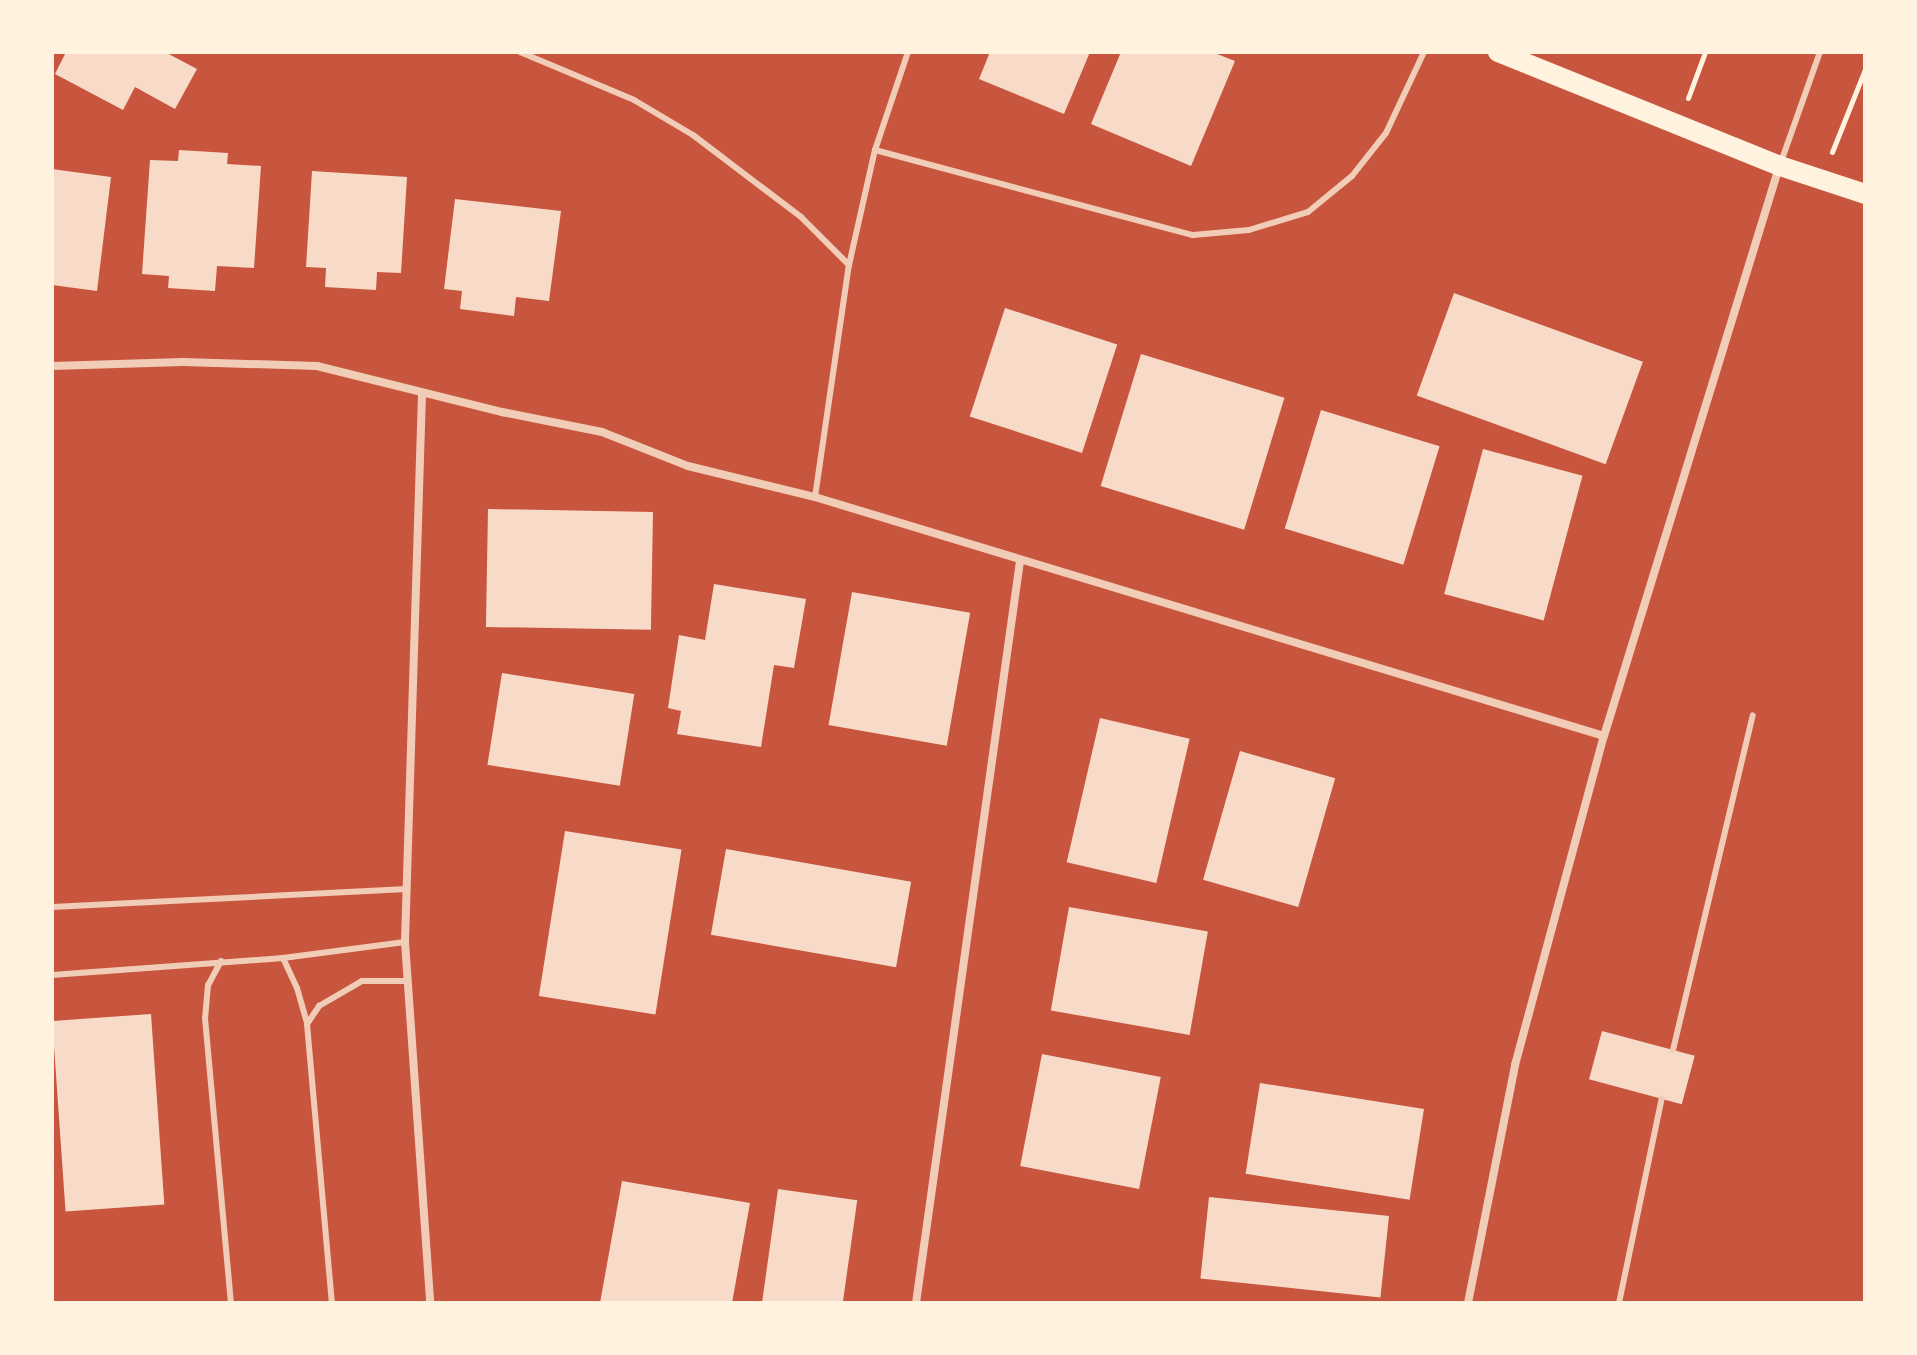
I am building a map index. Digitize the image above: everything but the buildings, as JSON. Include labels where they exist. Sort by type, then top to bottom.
[{"type":"main road","points":[[1498,52],[1780,166],[1865,194]]},
{"type":"street","points":[[1468,1303],[1515,1065],[1604,736],[1780,166]]},
{"type":"street","points":[[52,366],[183,362],[317,366],[422,394],[602,432],[688,466],[815,497],[1604,736]]},
{"type":"street","points":[[422,394],[405,942],[430,1303]]},
{"type":"street","points":[[916,1303],[1020,561]]},
{"type":"lane","points":[[520,52],[634,100],[693,135],[801,217],[849,265]]},
{"type":"lane","points":[[815,497],[849,265],[875,150],[908,52]]},
{"type":"lane","points":[[875,150],[1193,235],[1249,230],[1308,212],[1352,176],[1386,133],[1424,52]]},
{"type":"lane","points":[[1780,166],[1820,52]]},
{"type":"lane","points":[[1673,1050],[1753,715]]},
{"type":"lane","points":[[52,907],[407,889]]},
{"type":"lane","points":[[52,975],[283,958],[405,942]]},
{"type":"lane","points":[[283,958],[297,988],[307,1024],[332,1303]]},
{"type":"lane","points":[[221,961],[208,985],[205,1018],[231,1303]]},
{"type":"lane","points":[[307,1024],[319,1006],[362,981],[406,981]]},
{"type":"lane","points":[[1619,1303],[1662,1098]]},
{"type":"path","points":[[1678,125],[1705,52]]},
{"type":"path","points":[[1821,179],[1865,69]]}]
